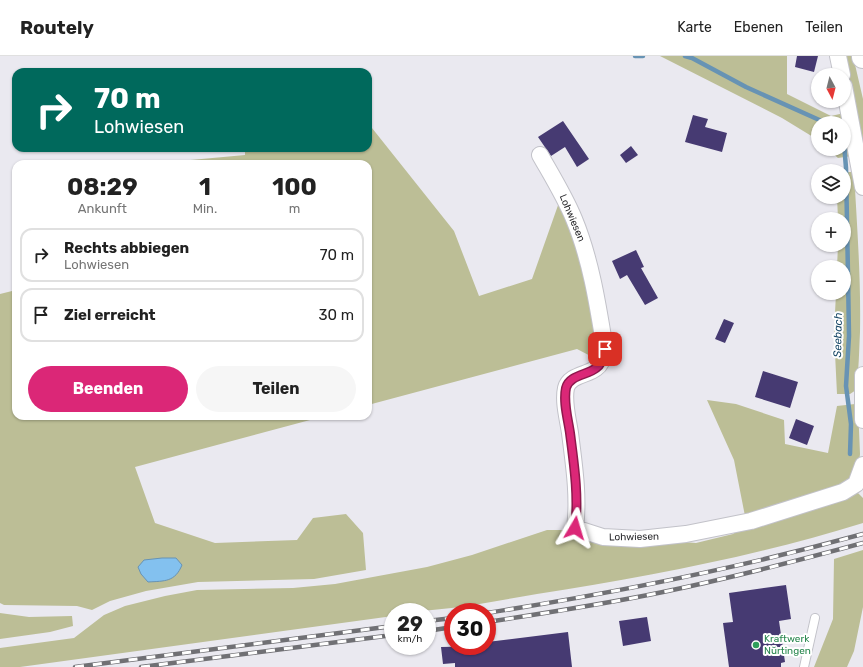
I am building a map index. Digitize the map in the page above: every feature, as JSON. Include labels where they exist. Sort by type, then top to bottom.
[{"type":"street","points":[[838,56],[841,68]]},
{"type":"street","points":[[848,108],[863,187]]},
{"type":"street","name":"Lohwiesen","points":[[540,155],[574,219],[584,246],[596,295],[605,349],[602,362],[596,368],[570,381],[566,388],[577,508],[575,528],[603,537],[640,539],[686,534],[751,521],[843,492],[856,484],[863,465]]},
{"type":"street","points":[[863,375],[863,420]]},
{"type":"lane","points":[[804,667],[815,618]]},
{"type":"green space","points":[[660,56],[787,56],[787,94],[811,106],[811,108],[815,108],[831,116],[811,116],[811,136],[782,118]]},
{"type":"green space","points":[[841,56],[853,56],[863,99],[863,176],[851,108],[851,68],[843,68]]},
{"type":"green space","points":[[844,113],[845,116],[831,116]]},
{"type":"green space","points":[[372,128],[454,231],[479,296],[532,279],[562,194],[574,219],[602,362],[577,349],[372,404],[372,160],[191,160],[245,155],[245,152],[372,152]]},
{"type":"green space","points":[[851,151],[852,156],[838,158],[836,156],[851,156]]},
{"type":"green space","points":[[851,172],[854,172],[859,272],[860,332],[856,390],[850,394],[837,394],[834,333],[836,300],[851,300],[851,260],[837,260],[838,252],[851,252],[851,212],[838,212],[837,204],[851,204]]},
{"type":"green space","points":[[12,291],[12,420],[310,420],[135,467],[155,523],[215,543],[297,540],[313,518],[346,514],[363,533],[366,570],[314,579],[198,582],[146,591],[110,601],[92,610],[77,606],[4,605],[0,603],[0,294]]},
{"type":"green space","points":[[707,400],[736,404],[784,420],[785,444],[828,453],[837,406],[855,404],[858,406],[860,454],[858,473],[851,482],[745,516],[734,460]]},
{"type":"green space","points":[[856,491],[863,498],[863,523],[783,546],[661,573],[483,603],[444,603],[444,608],[436,609],[436,603],[384,603],[384,617],[20,667],[0,667],[0,648],[74,638],[104,615],[125,606],[165,596],[197,590],[293,588],[335,584],[427,567],[472,555],[547,530],[562,530],[578,534],[696,543],[733,534],[743,526]]},
{"type":"green space","points":[[863,550],[863,607],[854,651],[847,667],[814,667],[833,619],[834,559]]},
{"type":"green space","points":[[0,613],[29,617],[72,616],[73,626],[50,632],[0,639]]},
{"type":"water","points":[[176,558],[182,565],[179,571],[169,580],[148,582],[141,574],[138,567],[144,560]]},
{"type":"building","points":[[797,56],[818,56],[815,68],[811,68],[811,71],[795,67]]},
{"type":"building","points":[[693,115],[708,119],[705,127],[727,133],[722,152],[685,142]]},
{"type":"building","points":[[563,121],[589,159],[577,167],[565,147],[551,156],[538,137]]},
{"type":"building","points":[[631,146],[638,155],[626,163],[620,155]]},
{"type":"building","points":[[636,250],[644,267],[641,268],[658,298],[645,305],[627,275],[620,279],[612,261]]},
{"type":"building","points":[[724,319],[734,323],[725,343],[715,339]]},
{"type":"building","points":[[763,371],[798,382],[790,408],[755,397]]},
{"type":"building","points":[[796,419],[814,426],[807,445],[789,438]]},
{"type":"building","points":[[786,585],[791,619],[779,621],[785,662],[781,663],[781,667],[729,667],[723,623],[733,622],[729,593]]},
{"type":"building","points":[[647,617],[651,641],[623,646],[619,621]]},
{"type":"building","points":[[568,632],[572,667],[455,667],[455,663],[443,664],[441,647],[444,647],[444,655],[496,655],[496,641]]},
{"type":"waterway","name":"Seebach","points":[[635,56],[643,56]]},
{"type":"waterway","name":"Seebach","points":[[685,56],[692,58],[746,87],[811,116]]},
{"type":"waterway","name":"Seebach","points":[[845,156],[849,336],[846,386],[851,424],[850,454]]},
{"type":"railway","points":[[496,611],[676,579],[770,558],[863,534]]},
{"type":"railway","points":[[496,621],[663,592],[763,569],[863,543]]},
{"type":"railway","points":[[436,620],[444,619]]},
{"type":"railway","points":[[75,667],[384,627]]},
{"type":"railway","points":[[436,630],[444,628]]},
{"type":"railway","points":[[141,667],[384,636]]},
{"type":"place","name":"Kraftwerk Nürtingen","points":[[756,645]]},
{"type":"route","points":[[575,528],[577,508],[566,388],[570,381],[596,368],[602,362],[605,349]]}]
